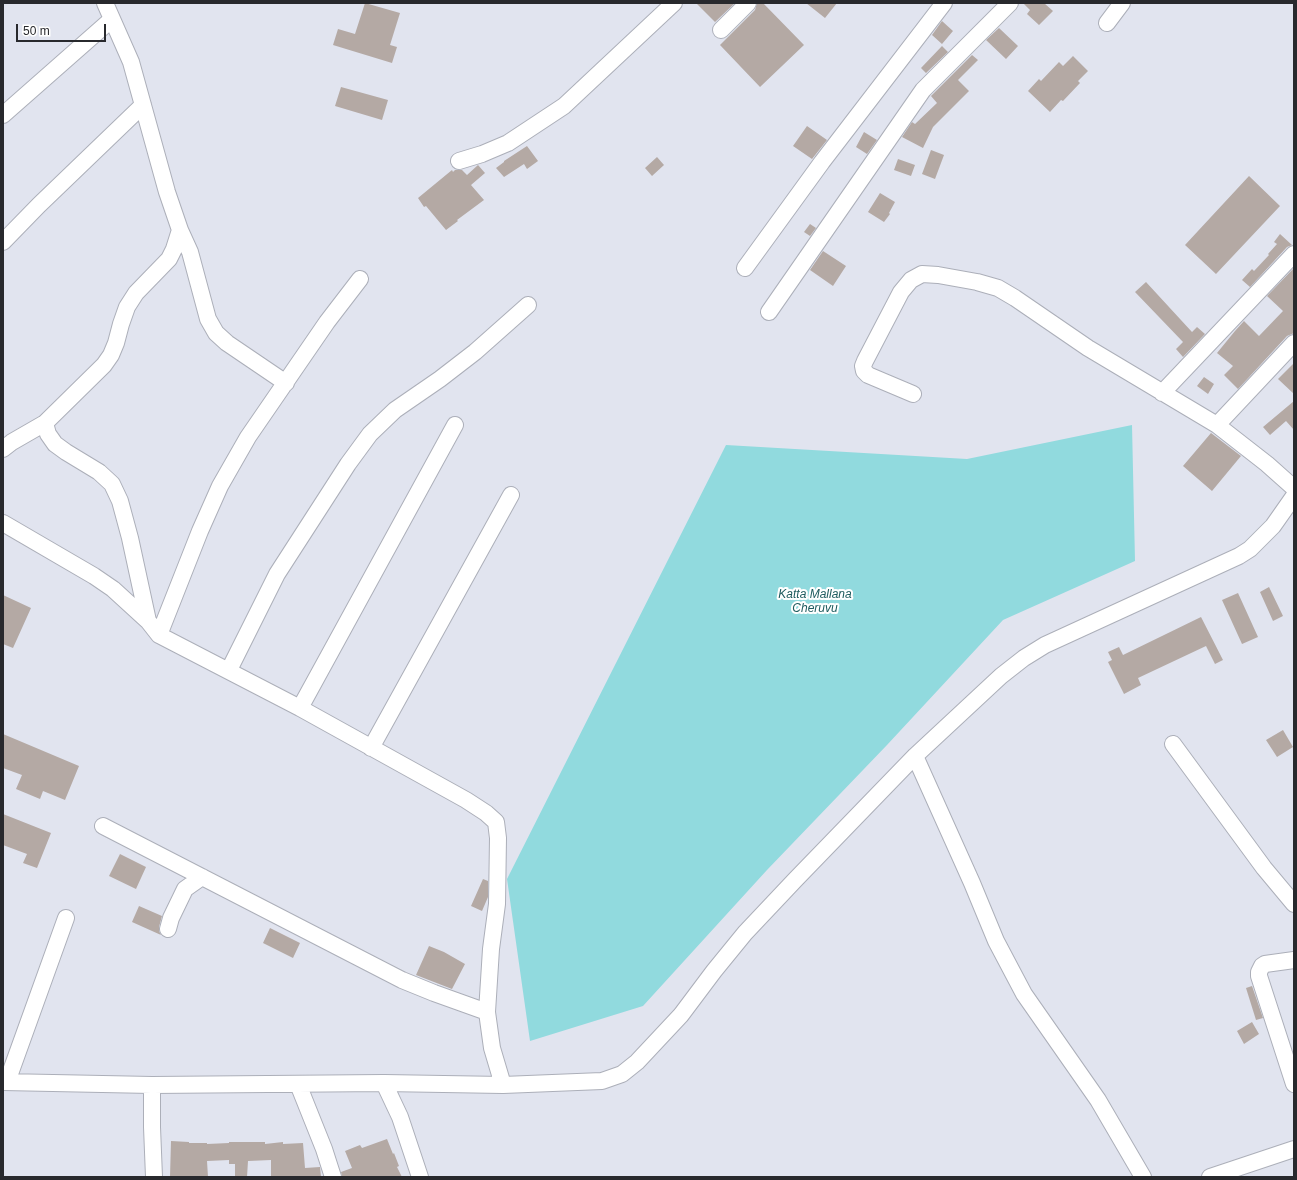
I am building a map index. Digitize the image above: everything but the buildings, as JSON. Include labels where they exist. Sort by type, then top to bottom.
[{"type":"street","points":[[105,3],[131,62],[144,104],[162,174],[180,230],[190,252],[208,319],[216,333],[227,343],[286,383]]},
{"type":"street","points":[[459,161],[482,154],[508,143],[564,106],[674,3]]},
{"type":"street","points":[[722,30],[748,3]]},
{"type":"street","points":[[745,268],[822,162],[944,3]]},
{"type":"street","points":[[769,312],[923,90],[1010,3]]},
{"type":"street","points":[[1107,23],[1122,3]]},
{"type":"street","points":[[3,116],[112,19]]},
{"type":"street","points":[[3,242],[39,205],[144,104]]},
{"type":"street","points":[[3,449],[12,442],[45,423],[104,365],[111,355],[116,343],[127,306],[136,293],[168,259],[174,249],[180,230]]},
{"type":"street","points":[[1162,393],[1294,254]]},
{"type":"street","points":[[913,394],[868,375],[864,371],[863,366],[901,292],[912,280],[922,274],[938,275],[976,282],[998,288],[1016,298],[1088,348],[1217,425],[1267,464],[1294,488]]},
{"type":"street","points":[[159,635],[200,531],[220,486],[248,437],[327,322],[360,279]]},
{"type":"street","points":[[229,670],[277,574],[348,464],[370,434],[395,410],[440,379],[475,352],[528,305]]},
{"type":"street","points":[[1217,425],[1294,343]]},
{"type":"street","points":[[45,423],[48,434],[55,444],[99,472],[112,484],[120,501],[130,538],[148,621]]},
{"type":"street","points":[[300,708],[455,425]]},
{"type":"street","points":[[371,748],[510,495]]},
{"type":"street","points":[[66,918],[5,1082],[152,1085],[384,1082],[503,1085],[602,1081],[622,1074],[637,1062],[681,1015],[745,933],[915,756],[1001,676],[1024,658],[1045,645],[1239,556],[1250,549],[1292,508]]},
{"type":"street","points":[[3,524],[94,576],[113,589],[148,621],[159,635],[300,708],[466,800],[486,813],[496,822],[498,838],[496,904],[491,949],[487,1012],[492,1048],[503,1085]]},
{"type":"street","points":[[1173,744],[1264,868],[1294,904]]},
{"type":"street","points":[[915,756],[972,882],[996,941],[1021,987],[1098,1100],[1143,1177]]},
{"type":"street","points":[[103,826],[402,980],[487,1012]]},
{"type":"street","points":[[168,929],[171,918],[185,889],[202,877]]},
{"type":"street","points":[[1294,960],[1265,964],[1259,972],[1294,1084]]},
{"type":"street","points":[[384,1082],[400,1117],[420,1177]]},
{"type":"street","points":[[298,1084],[324,1148],[333,1177]]},
{"type":"street","points":[[152,1085],[154,1177]]},
{"type":"street","points":[[1210,1177],[1294,1149]]},
{"type":"water","name":"Katta Mallana Cheruvu","points":[[1132,425],[1135,561],[1003,620],[887,745],[767,870],[643,1006],[530,1041],[507,879],[726,445],[967,459]]}]
